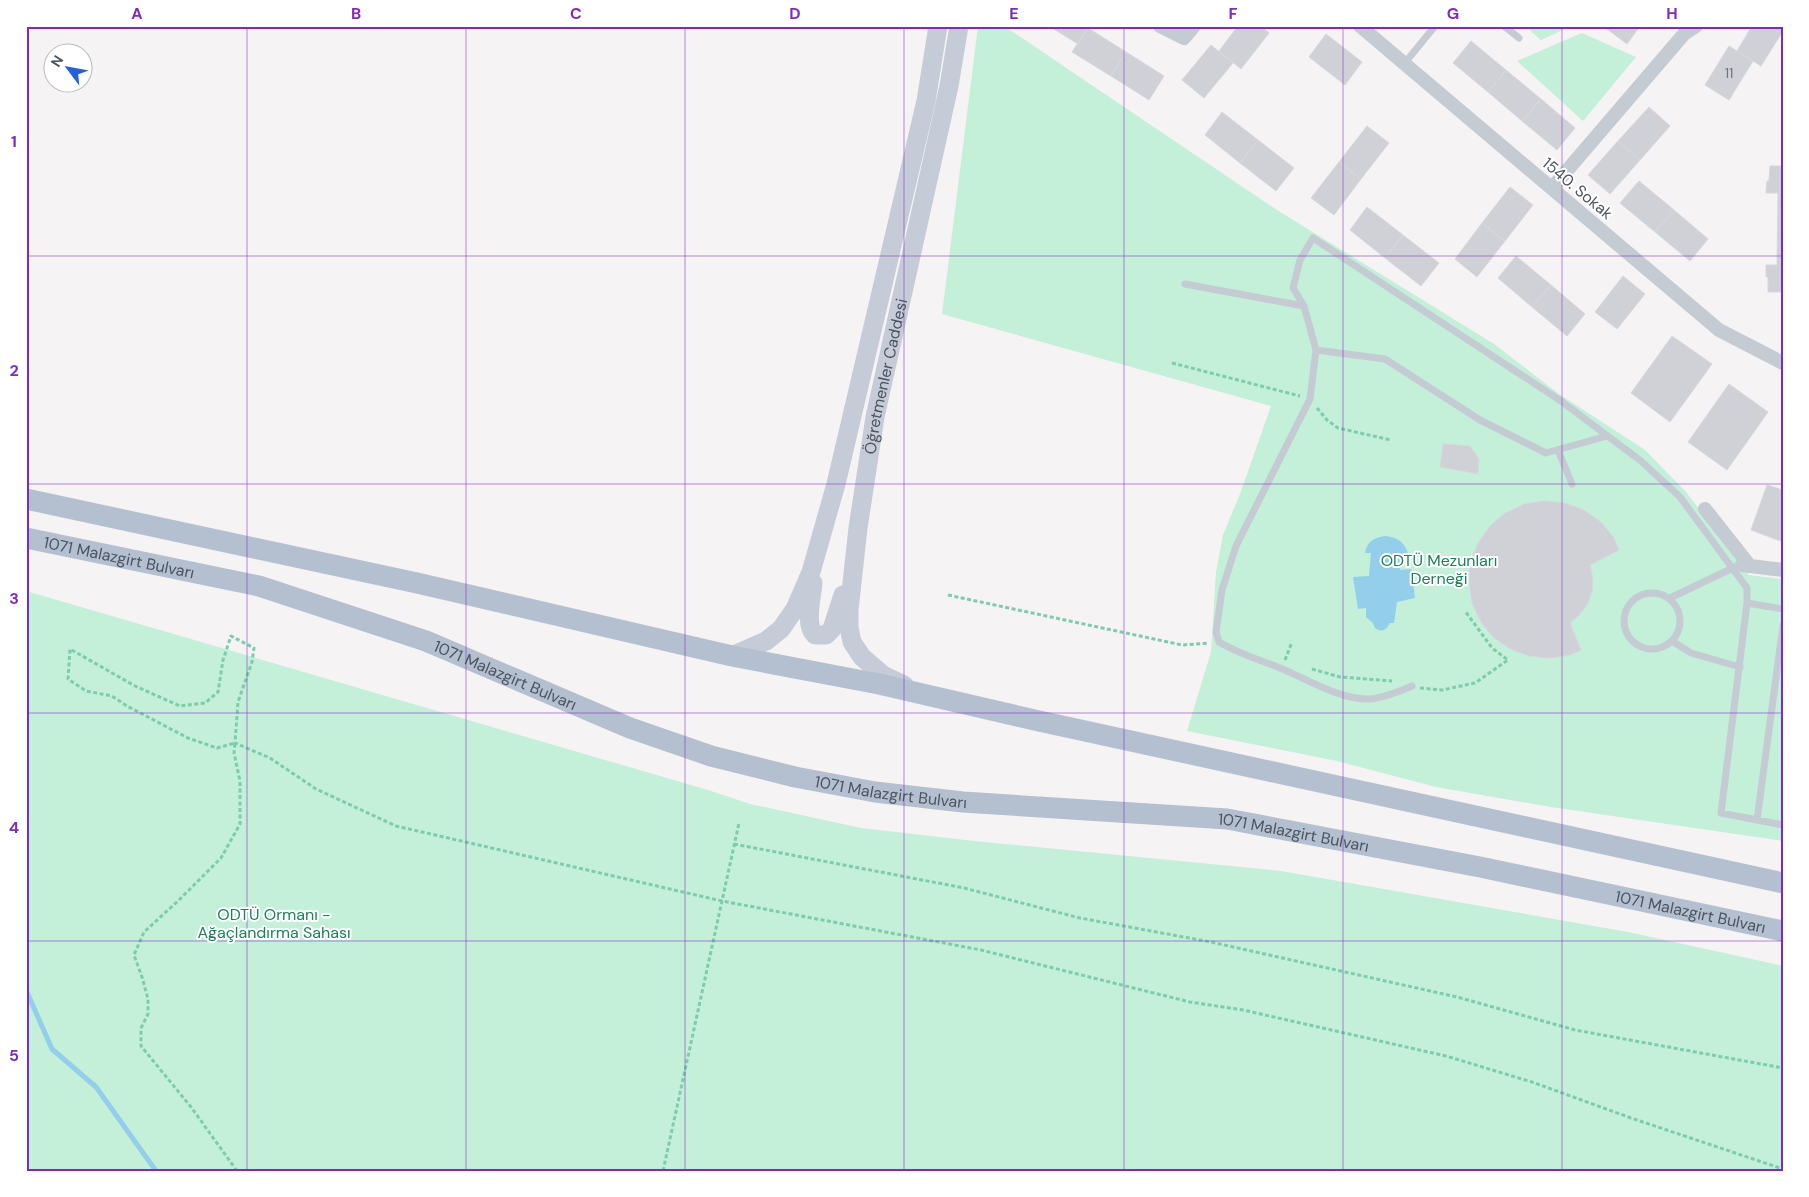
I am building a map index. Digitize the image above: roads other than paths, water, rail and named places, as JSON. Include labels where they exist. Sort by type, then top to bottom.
[{"type":"main road","name":"Öğretmenler Caddesi","points":[[732,656],[766,641],[781,629],[795,609],[811,572],[836,484],[926,100],[938,26]]},
{"type":"main road","name":"Öğretmenler Caddesi","points":[[923,694],[883,676],[862,657],[852,642],[849,627],[849,610],[875,417],[949,86],[959,26]]},
{"type":"main road","points":[[26,498],[417,583],[732,656],[923,694],[1783,883]]},
{"type":"main road","name":"1071 Malazgirt Bulvarı","points":[[26,538],[259,586],[426,641],[630,728],[712,756],[795,777],[875,792],[963,802],[1227,819],[1480,867],[1783,931]]},
{"type":"main road","points":[[819,542],[809,621],[810,631],[814,635],[820,636],[826,635],[832,629],[856,547]]},
{"type":"street","points":[[1160,26],[1184,38],[1194,26]]},
{"type":"street","name":"1540. Sokak","points":[[1360,26],[1719,330],[1783,363]]},
{"type":"street","points":[[1552,188],[1684,34],[1693,27]]},
{"type":"street","points":[[1705,508],[1741,567],[1783,570]]},
{"type":"lane","points":[[1404,64],[1435,26]]},
{"type":"lane","points":[[1504,26],[1519,38]]},
{"type":"lane","points":[[1412,686],[1401,691],[1368,699],[1340,694],[1281,668],[1238,654],[1220,642],[1216,632],[1222,590],[1236,546],[1310,399],[1316,350],[1304,306],[1293,288],[1300,260],[1313,238],[1561,401],[1640,461],[1680,497],[1741,567],[1747,588],[1748,603],[1721,813],[1783,825]]},
{"type":"lane","points":[[1185,284],[1304,306]]},
{"type":"lane","points":[[1316,350],[1385,359],[1480,420],[1546,453],[1607,436]]},
{"type":"lane","points":[[1558,450],[1572,484]]},
{"type":"lane","points":[[1670,598],[1741,567]]},
{"type":"lane","points":[[1652,592],[1664,594],[1670,598],[1679,610],[1681,621],[1678,632],[1672,641],[1662,648],[1652,650],[1641,647],[1631,641],[1625,632],[1623,620],[1632,600],[1641,594],[1652,592]]},
{"type":"lane","points":[[1748,603],[1783,609]]},
{"type":"lane","points":[[1757,820],[1783,625]]},
{"type":"lane","points":[[1672,641],[1691,653],[1740,667]]},
{"type":"water","points":[[1386,536],[1399,540],[1406,549],[1409,557],[1401,558],[1400,570],[1411,569],[1415,598],[1397,602],[1394,623],[1390,623],[1385,629],[1377,630],[1366,617],[1366,608],[1358,609],[1353,577],[1369,576],[1371,553],[1365,553],[1366,549],[1372,540]]},
{"type":"waterway","points":[[26,990],[52,1049],[96,1087],[156,1171]]},
{"type":"park label","name":"ODTÜ Mezunları Derneği","points":[[1439,569]]},
{"type":"park label","name":"ODTÜ Ormanı - Ağaçlandırma Sahası","points":[[274,923]]}]
